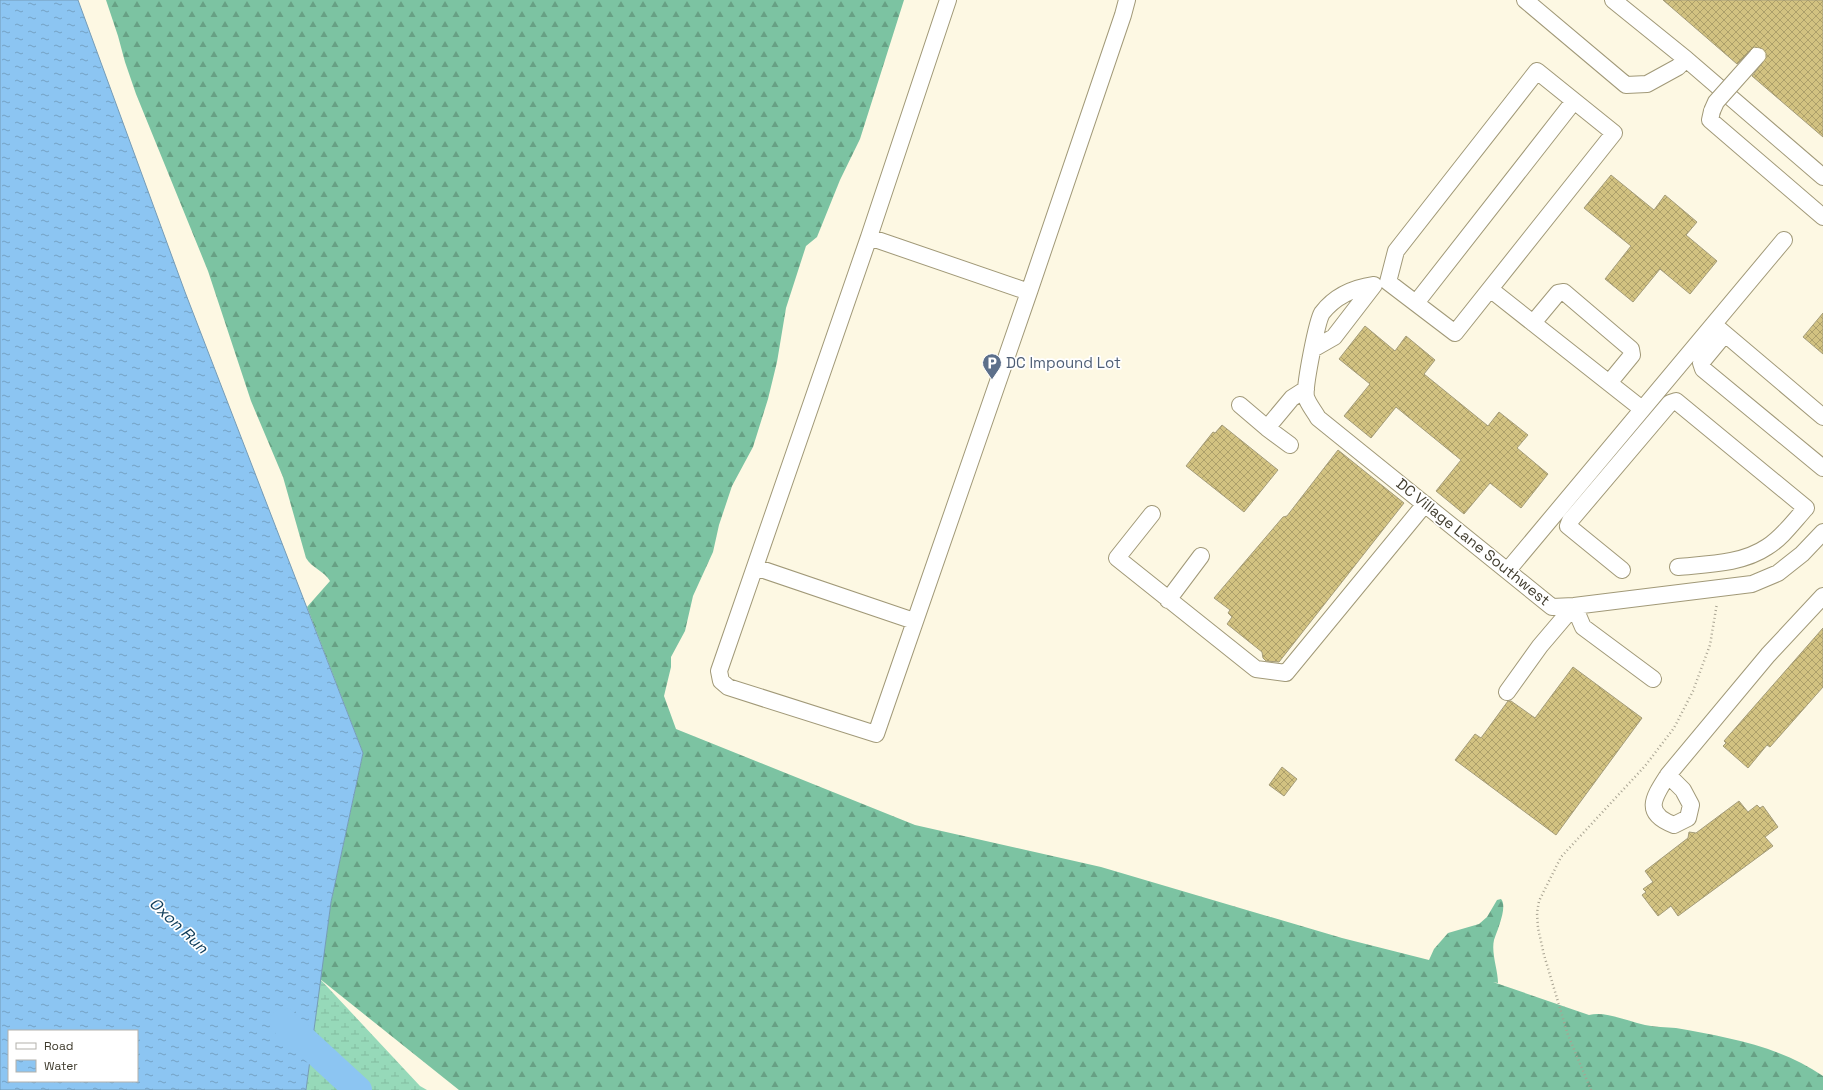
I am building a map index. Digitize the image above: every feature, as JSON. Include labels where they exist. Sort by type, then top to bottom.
[{"type":"street","points":[[948,0],[869,237],[720,671],[721,681],[728,686],[876,734],[1127,0]]},
{"type":"street","points":[[1525,0],[1626,85],[1647,84],[1678,67],[1686,59]]},
{"type":"street","points":[[1613,0],[1686,59],[1823,177]]},
{"type":"street","points":[[1757,56],[1716,102],[1710,120],[1823,217]]},
{"type":"street","points":[[1313,349],[1334,337],[1381,284],[1396,251],[1537,72],[1614,133],[1455,333],[1416,303],[1381,284]]},
{"type":"street","points":[[1416,303],[1574,101]]},
{"type":"street","points":[[869,237],[1028,292]]},
{"type":"street","points":[[1508,570],[1784,240]]},
{"type":"street","name":"DC Village Lane Southwest","points":[[1381,284],[1358,288],[1340,296],[1321,314],[1307,372],[1306,398],[1318,418],[1552,606],[1574,606],[1752,584],[1778,573],[1802,554],[1823,532]]},
{"type":"street","points":[[1490,289],[1609,383],[1637,415],[1645,431]]},
{"type":"street","points":[[1533,323],[1558,293],[1564,292],[1631,349],[1632,355],[1609,383]]},
{"type":"street","points":[[1713,324],[1823,417]]},
{"type":"street","points":[[1726,334],[1701,363],[1703,369],[1823,468]]},
{"type":"street","points":[[1267,428],[1292,398],[1306,389]]},
{"type":"street","points":[[1622,570],[1568,526],[1570,520],[1591,493],[1670,403],[1676,401],[1806,508],[1776,541],[1766,548],[1742,559],[1678,568]]},
{"type":"street","points":[[1240,405],[1290,445]]},
{"type":"street","points":[[1152,514],[1117,558],[1256,669],[1286,673],[1425,504]]},
{"type":"street","points":[[1168,600],[1201,556]]},
{"type":"street","points":[[755,567],[914,621]]},
{"type":"street","points":[[1668,775],[1768,655],[1823,596]]},
{"type":"street","points":[[1507,692],[1540,646],[1574,606],[1583,626],[1653,679]]},
{"type":"path","points":[[1590,1090],[1568,1035],[1544,955],[1538,928],[1537,913],[1539,901],[1561,857],[1645,766],[1674,728],[1693,691],[1710,645],[1719,589]]},
{"type":"green space","points":[[106,0],[904,0],[860,139],[840,180],[817,237],[806,246],[786,308],[777,362],[768,399],[753,447],[732,486],[719,525],[713,552],[693,596],[685,631],[671,657],[671,667],[664,696],[676,729],[915,825],[1101,867],[1342,938],[1429,960],[1434,949],[1448,933],[1479,924],[1487,917],[1497,900],[1501,899],[1503,902],[1503,913],[1493,945],[1498,983],[1493,982],[1589,1015],[1609,1015],[1645,1025],[1676,1028],[1714,1035],[1771,1050],[1789,1057],[1823,1076],[1823,1090],[459,1090],[320,979],[331,902],[363,753],[307,607],[330,581],[306,558],[283,477],[251,401],[208,271],[136,94]]},
{"type":"green space","points":[[320,979],[420,1086],[427,1090],[306,1090]]},
{"type":"water","points":[[0,0],[78,0],[185,292],[363,753],[331,902],[306,1090],[0,1090]]},
{"type":"building","points":[[1663,0],[1823,0],[1823,137],[1752,76],[1766,58],[1766,53],[1763,49],[1754,47],[1737,64]]},
{"type":"building","points":[[1611,175],[1654,210],[1665,195],[1697,222],[1686,235],[1717,261],[1690,294],[1660,269],[1633,302],[1605,279],[1631,246],[1584,208]]},
{"type":"building","points":[[1823,313],[1823,354],[1803,337]]},
{"type":"building","points":[[1365,326],[1395,351],[1406,336],[1435,360],[1424,374],[1488,426],[1499,412],[1528,435],[1517,448],[1548,474],[1521,508],[1490,483],[1464,514],[1436,491],[1461,460],[1396,407],[1371,438],[1344,416],[1370,384],[1339,359]]},
{"type":"building","points":[[1222,425],[1278,470],[1244,512],[1186,466],[1213,432],[1215,433]]},
{"type":"building","points":[[1338,450],[1404,503],[1279,662],[1266,661],[1263,658],[1262,652],[1227,624],[1232,617],[1228,613],[1230,610],[1214,598],[1283,517],[1287,516]]},
{"type":"building","points":[[1823,628],[1823,687],[1770,747],[1767,745],[1748,768],[1723,746],[1726,743],[1724,741]]},
{"type":"building","points":[[1573,667],[1642,718],[1556,835],[1455,760],[1475,734],[1481,738],[1508,701],[1511,701],[1535,718]]},
{"type":"building","points":[[1282,767],[1297,779],[1284,796],[1269,785]]},
{"type":"building","points":[[1739,801],[1748,812],[1757,805],[1760,808],[1763,806],[1778,827],[1765,837],[1773,846],[1678,916],[1671,906],[1658,916],[1642,895],[1646,892],[1643,889],[1653,882],[1645,871],[1688,838],[1689,832],[1696,833]]},
{"type":"waterway","name":"Oxon Run","points":[[284,1022],[358,1090]]},
{"type":"place","name":"DC Impound Lot","points":[[992,380]]}]
